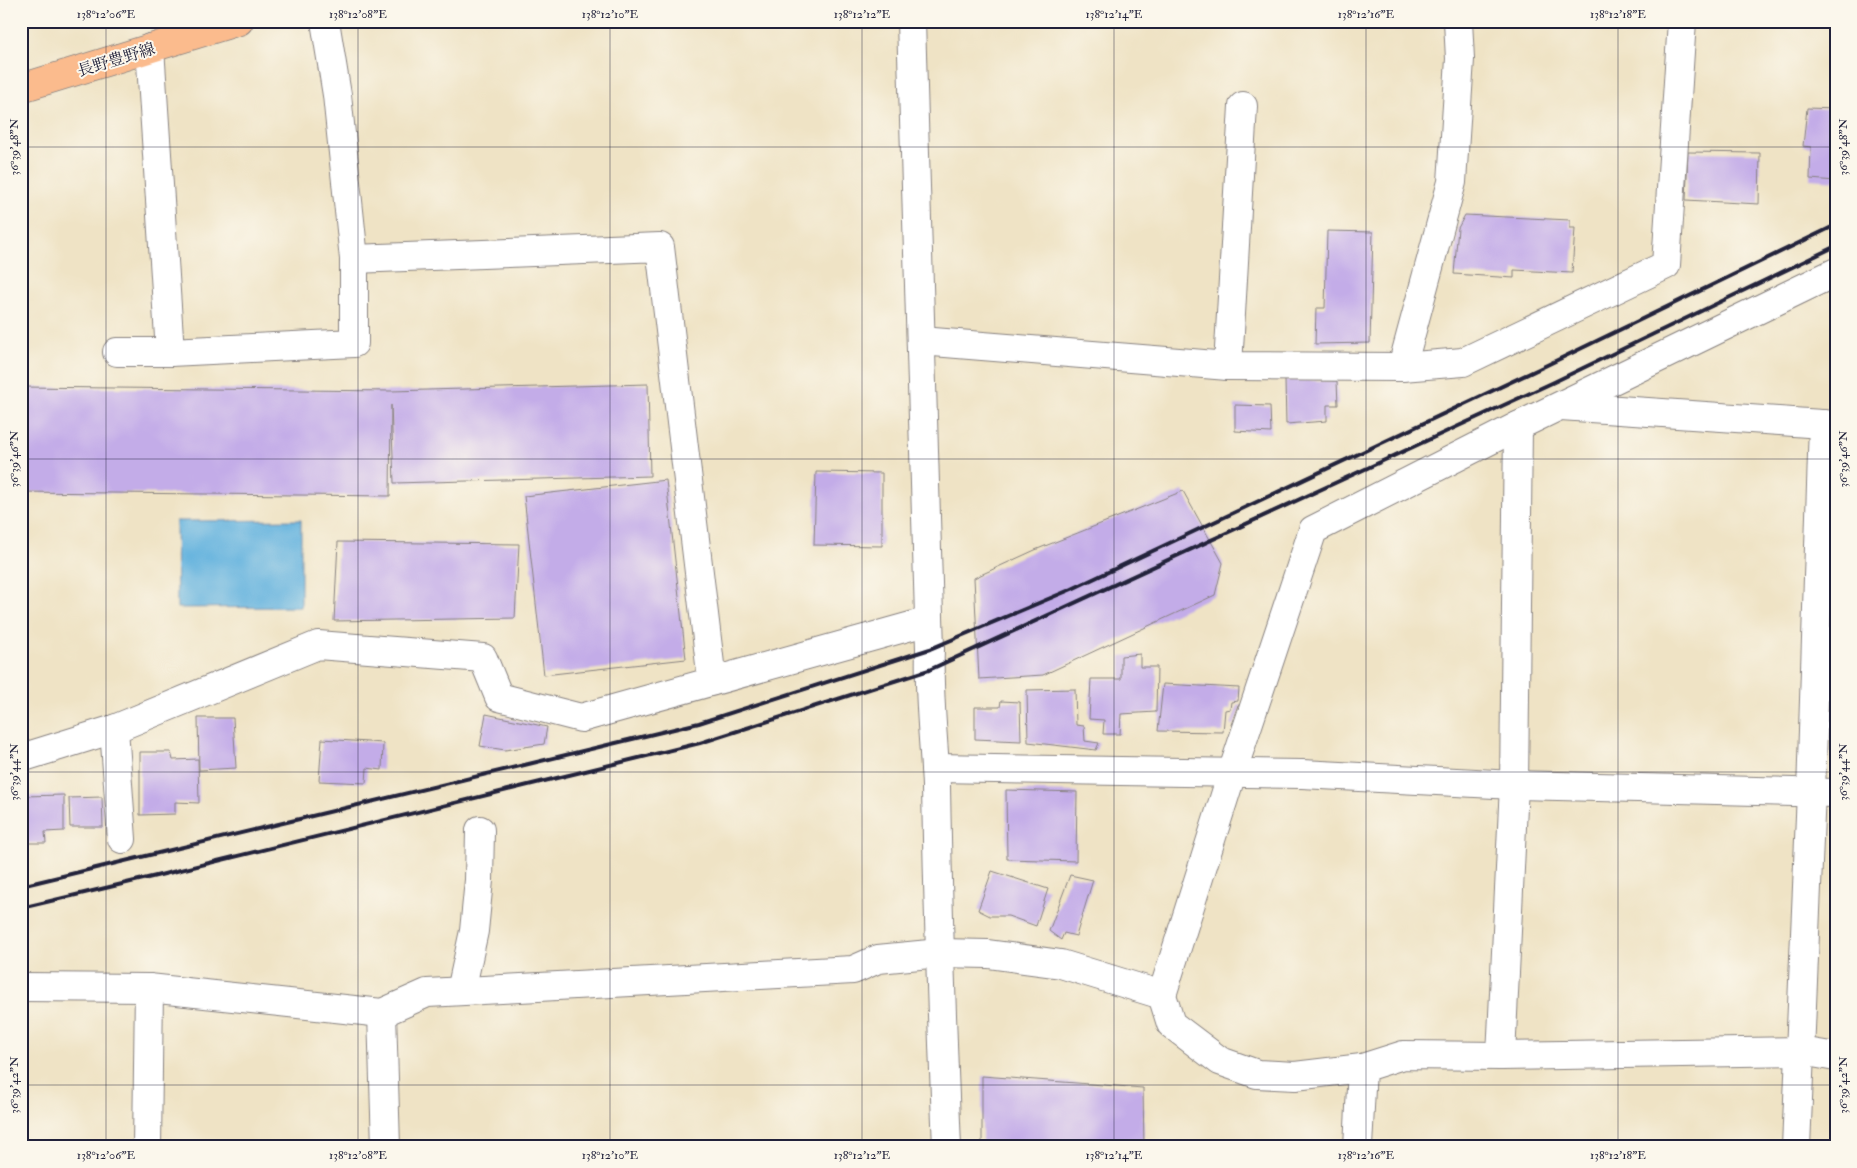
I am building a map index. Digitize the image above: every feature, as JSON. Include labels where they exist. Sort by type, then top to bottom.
[{"type":"main road","name":"長野豊野線","points":[[21,88],[239,21]]},
{"type":"street","points":[[117,352],[170,352],[354,343],[354,259],[337,96],[325,21]]},
{"type":"street","points":[[911,21],[929,670],[935,768],[947,1147]]},
{"type":"street","points":[[1402,367],[1452,182],[1460,59],[1458,21]]},
{"type":"street","points":[[921,341],[1228,366],[1402,367],[1462,362],[1666,266],[1682,21]]},
{"type":"street","points":[[150,48],[170,352]]},
{"type":"street","points":[[1228,366],[1244,106]]},
{"type":"street","points":[[354,259],[660,248],[712,681]]},
{"type":"street","points":[[1836,272],[1518,426],[1313,530],[1232,773],[1162,995],[1171,1024],[1220,1062],[1257,1074],[1295,1076],[1362,1068],[1403,1055],[1501,1056],[1801,1051],[1836,1057]]},
{"type":"street","points":[[1559,406],[1829,424],[1824,793],[1801,1051],[1796,1147]]},
{"type":"street","points":[[1501,1056],[1514,784],[1518,426]]},
{"type":"street","points":[[21,758],[114,729],[318,645],[483,658],[499,697],[581,718],[929,621]]},
{"type":"street","points":[[114,729],[122,839]]},
{"type":"street","points":[[935,768],[1232,773],[1824,793]]},
{"type":"street","points":[[461,991],[474,932],[479,880],[480,830]]},
{"type":"street","points":[[21,987],[149,988],[382,1013],[427,993],[852,970],[878,959],[940,953],[988,954],[1061,964],[1162,995]]},
{"type":"street","points":[[147,1147],[149,988]]},
{"type":"street","points":[[382,1013],[386,1147]]},
{"type":"street","points":[[1358,1147],[1362,1068]]},
{"type":"water","points":[[301,520],[301,607],[177,608],[176,521]]},
{"type":"building","points":[[1807,108],[1836,109],[1836,181],[1810,179],[1811,147],[1803,146]]},
{"type":"building","points":[[1688,152],[1760,153],[1759,204],[1686,200]]},
{"type":"building","points":[[1465,215],[1570,220],[1570,228],[1575,228],[1572,273],[1514,270],[1514,278],[1454,274],[1458,228]]},
{"type":"building","points":[[1327,231],[1373,232],[1370,343],[1315,344],[1316,308],[1325,308]]},
{"type":"building","points":[[1285,380],[1337,381],[1338,405],[1327,405],[1327,421],[1286,424]]},
{"type":"building","points":[[648,384],[650,476],[394,483],[391,405],[390,496],[21,492],[21,387],[391,391]]},
{"type":"building","points":[[1235,405],[1270,406],[1271,433],[1235,431]]},
{"type":"building","points":[[816,472],[882,473],[882,546],[814,545]]},
{"type":"building","points":[[666,480],[686,659],[544,675],[524,496]]},
{"type":"building","points":[[1183,491],[1223,563],[1215,595],[1043,675],[979,679],[974,578],[1035,550]]},
{"type":"building","points":[[338,542],[519,544],[515,618],[334,621]]},
{"type":"building","points":[[1140,654],[1140,667],[1157,667],[1156,712],[1121,714],[1120,734],[1103,734],[1104,720],[1089,719],[1091,679],[1121,679],[1121,656]]},
{"type":"building","points":[[1163,684],[1239,688],[1238,701],[1231,702],[1230,709],[1225,710],[1223,732],[1158,731]]},
{"type":"building","points":[[1075,689],[1076,725],[1084,726],[1085,741],[1099,743],[1096,750],[1028,742],[1027,690]]},
{"type":"building","points":[[1001,701],[1020,702],[1021,741],[975,739],[975,707],[1000,707]]},
{"type":"building","points":[[1238,705],[1241,706],[1234,725],[1231,725]]},
{"type":"building","points":[[486,714],[547,727],[544,744],[505,750],[480,746]]},
{"type":"building","points":[[198,718],[233,718],[236,768],[199,770]]},
{"type":"building","points":[[322,739],[383,743],[382,770],[367,768],[366,783],[319,781]]},
{"type":"building","points":[[140,752],[171,752],[173,760],[198,759],[199,803],[175,802],[175,814],[140,815]]},
{"type":"building","points":[[1006,790],[1077,792],[1076,861],[1007,859]]},
{"type":"building","points":[[64,795],[64,831],[45,832],[46,843],[23,843],[23,796]]},
{"type":"building","points":[[102,797],[103,827],[70,827],[69,798]]},
{"type":"building","points":[[992,871],[1048,889],[1036,926],[1008,916],[990,916],[978,910]]},
{"type":"building","points":[[1070,875],[1093,880],[1076,936],[1064,933],[1061,940],[1049,931]]},
{"type":"building","points":[[982,1076],[1143,1088],[1144,1147],[982,1147]]},
{"type":"railway","points":[[21,886],[699,723],[930,649],[1072,589],[1547,365],[1836,225]]},
{"type":"railway","points":[[21,908],[700,743],[929,670],[1554,382],[1836,246]]}]
